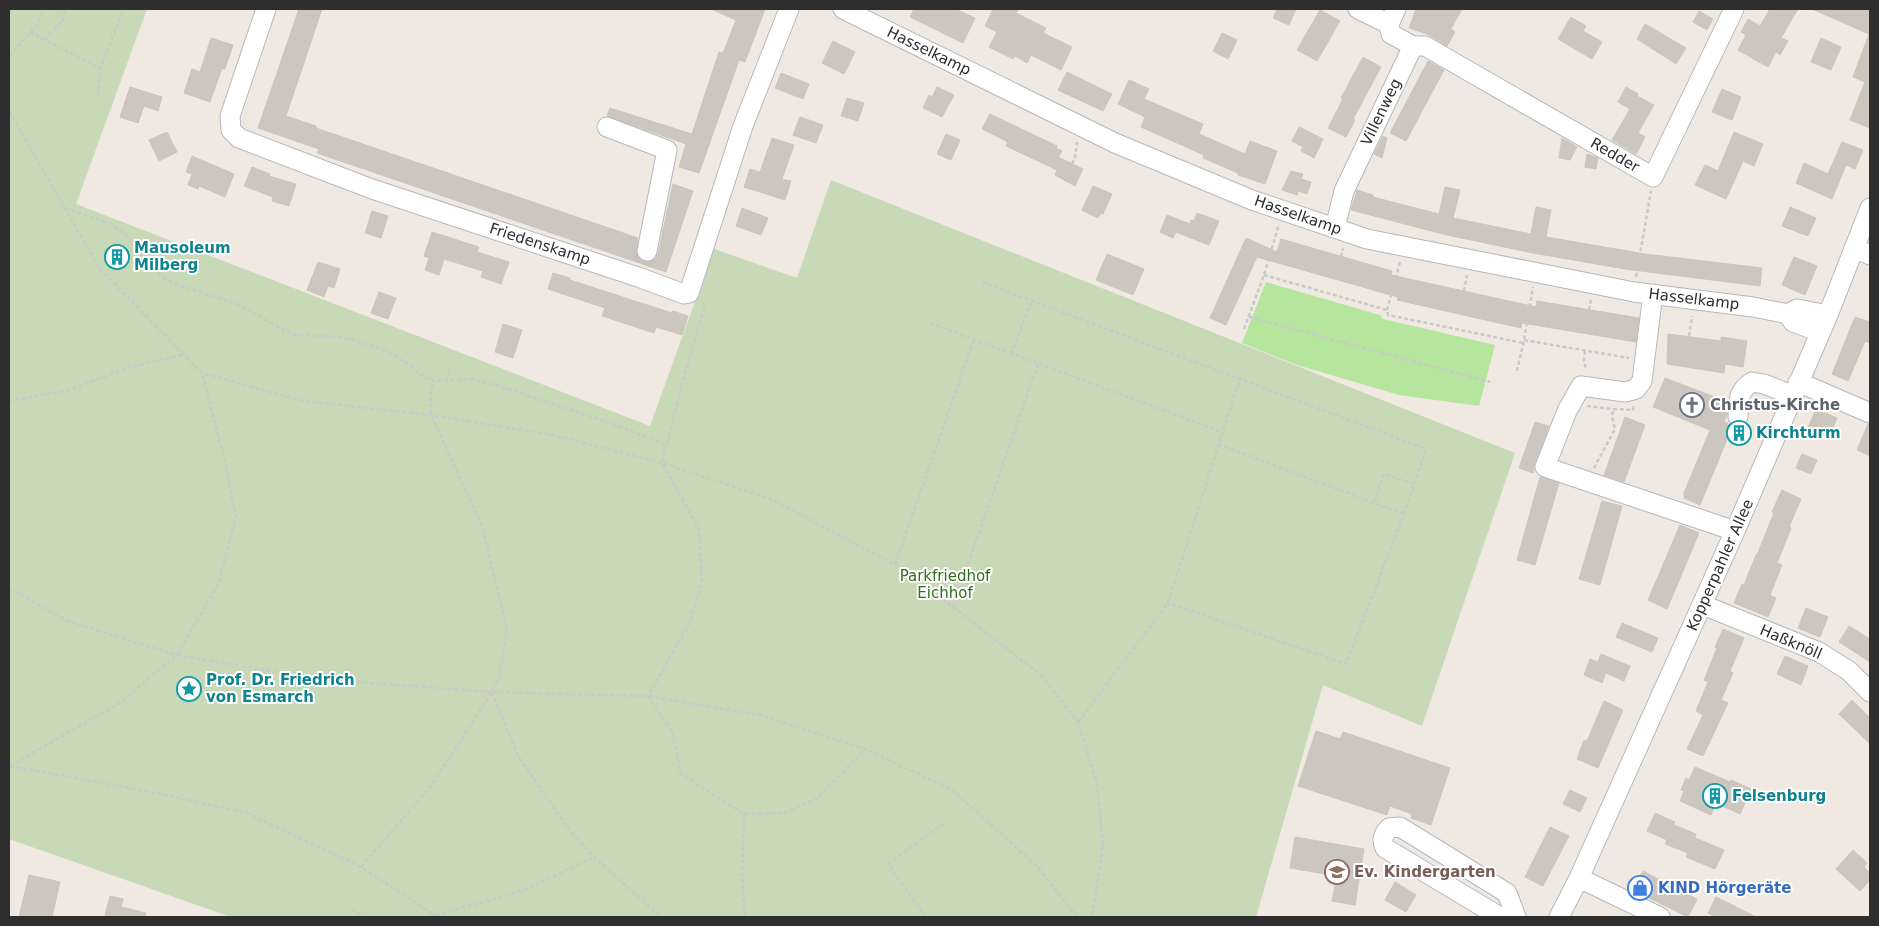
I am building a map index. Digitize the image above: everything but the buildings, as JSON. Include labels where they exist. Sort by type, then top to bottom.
[{"type":"street","name":"Friedenskamp","points":[[266,9],[230,116],[231,130],[239,138],[372,189],[642,264],[684,294],[689,293]]},
{"type":"street","points":[[689,293],[743,126],[789,9]]},
{"type":"street","name":"Hasselkamp","points":[[842,9],[1115,143],[1252,200],[1367,239],[1634,292],[1753,307],[1788,314],[1797,309],[1828,315]]},
{"type":"street","points":[[1358,9],[1392,16],[1391,34],[1413,46]]},
{"type":"street","name":"Redder","points":[[1413,46],[1425,46],[1653,178],[1734,9]]},
{"type":"street","name":"Villenweg","points":[[1335,228],[1344,191],[1413,46]]},
{"type":"street","points":[[607,127],[667,150],[642,264]]},
{"type":"street","name":"Kopperpahler Allee","points":[[1559,917],[1580,878],[1703,605],[1820,332],[1863,246],[1870,208]]},
{"type":"street","points":[[1653,294],[1642,381],[1636,389],[1625,392],[1576,394],[1545,467],[1735,531]]},
{"type":"street","name":"Hasselkamp","points":[[1788,314],[1793,322],[1820,332]]},
{"type":"street","points":[[1738,417],[1738,397],[1744,388],[1752,382],[1795,388],[1870,412]]},
{"type":"street","name":"Haßknöll","points":[[1703,605],[1819,652],[1849,671],[1870,692]]},
{"type":"street","points":[[1500,917],[1385,848],[1383,835],[1388,828],[1400,827],[1507,893],[1516,917]]},
{"type":"street","points":[[1580,878],[1660,917]]},
{"type":"path","points":[[9,56],[38,24],[44,9]]},
{"type":"path","points":[[45,40],[63,20],[66,9]]},
{"type":"path","points":[[98,96],[100,68],[124,9]]},
{"type":"path","points":[[30,32],[100,68]]},
{"type":"path","points":[[9,111],[100,269],[202,372],[225,461],[236,518],[218,584],[177,656],[118,704],[10,766]]},
{"type":"path","points":[[1072,164],[1075,158],[1077,142]]},
{"type":"path","points":[[1634,292],[1653,178]]},
{"type":"path","points":[[64,207],[110,224],[124,232],[150,266],[173,283],[242,306],[284,331],[296,335],[341,338],[387,351],[409,365],[423,377],[434,381],[471,379],[499,386],[613,424],[667,445]]},
{"type":"path","points":[[1244,329],[1264,275],[1282,211]]},
{"type":"path","points":[[1264,275],[1387,310]]},
{"type":"path","points":[[1396,280],[1387,310],[1388,315],[1524,342],[1645,360]]},
{"type":"path","points":[[982,282],[1426,448],[1404,514],[1346,664],[1168,603]]},
{"type":"path","points":[[648,696],[689,624],[702,583],[699,529],[662,463],[705,305],[689,293]]},
{"type":"path","points":[[1689,336],[1694,299]]},
{"type":"path","points":[[1011,354],[1032,300]]},
{"type":"path","points":[[1517,371],[1524,342],[1528,308]]},
{"type":"path","points":[[1249,317],[1490,382]]},
{"type":"path","points":[[930,323],[1222,432]]},
{"type":"path","points":[[895,565],[974,339]]},
{"type":"path","points":[[1585,350],[1584,360],[1586,369],[1576,394],[1588,407],[1633,410],[1636,389]]},
{"type":"path","points":[[9,401],[69,390],[127,368],[185,354]]},
{"type":"path","points":[[953,607],[1038,364]]},
{"type":"path","points":[[446,381],[451,368]]},
{"type":"path","points":[[202,372],[303,401],[431,415],[554,435],[662,463],[769,498],[895,565],[1041,675],[1078,722],[1097,783],[1103,846],[1092,917]]},
{"type":"path","points":[[1078,722],[1168,603],[1240,378]]},
{"type":"path","points":[[362,867],[431,786],[492,692],[499,678],[508,630],[482,526],[431,415],[430,395],[434,381]]},
{"type":"path","points":[[1587,481],[1615,429],[1612,417],[1613,409]]},
{"type":"path","points":[[1218,444],[1404,514]]},
{"type":"path","points":[[1374,503],[1384,474],[1414,484]]},
{"type":"path","points":[[9,588],[67,621],[177,656],[317,679],[492,692],[648,696],[759,715],[866,749],[952,790],[1037,866],[1077,917]]},
{"type":"path","points":[[492,692],[518,756],[567,827],[594,857],[662,917]]},
{"type":"path","points":[[648,696],[672,732],[681,774],[744,814],[784,813],[816,799],[866,749]]},
{"type":"path","points":[[10,766],[156,793],[247,813],[362,867],[436,917]]},
{"type":"path","points":[[744,814],[742,878],[745,917]]},
{"type":"path","points":[[926,917],[888,864],[945,822]]},
{"type":"path","points":[[430,917],[436,917],[525,890],[594,857]]},
{"type":"path","points":[[351,910],[368,917]]},
{"type":"green space","name":"Parkfriedhof Eichhof","points":[[9,9],[147,9],[76,204],[650,426],[714,249],[797,278],[831,180],[1515,453],[1422,726],[1323,685],[1256,917],[231,917],[9,839]]},
{"type":"green space","points":[[1266,282],[1380,315],[1383,319],[1495,345],[1479,406],[1399,395],[1297,365],[1242,343]]},
{"type":"tunnel","points":[[642,264],[647,251]]},
{"type":"place","name":"Mausoleum Milberg","points":[[117,257]]},
{"type":"place","name":"Christus-Kirche","points":[[1692,405]]},
{"type":"place","name":"Kirchturm","points":[[1739,433]]},
{"type":"place","name":"Prof. Dr. Friedrich von Esmarch","points":[[189,689]]},
{"type":"place","name":"Felsenburg","points":[[1715,796]]},
{"type":"place","name":"Ev. Kindergarten","points":[[1337,872]]},
{"type":"place","name":"KIND Hörgeräte","points":[[1640,888]]}]
